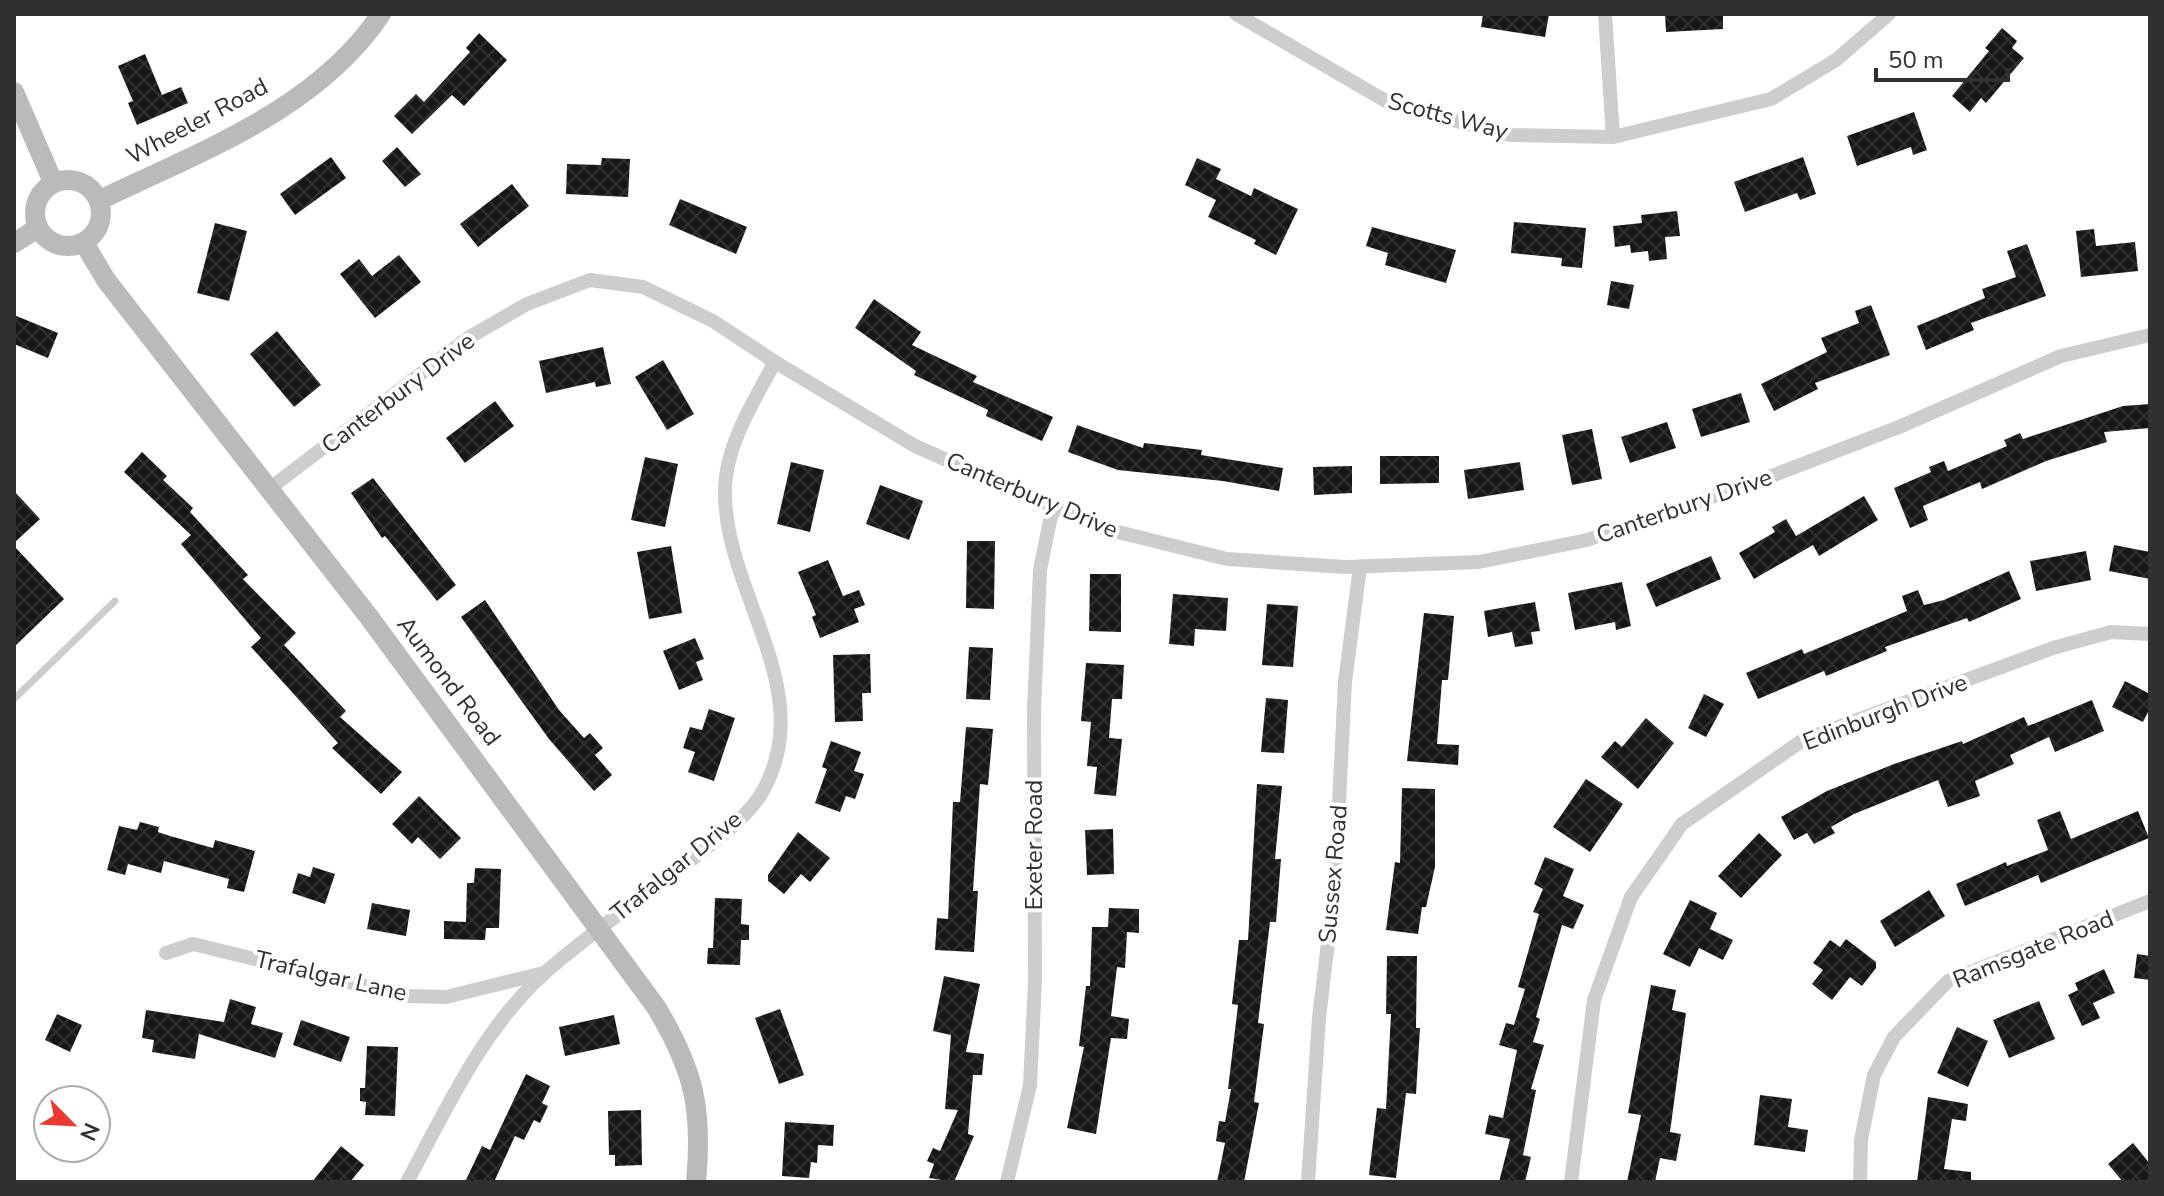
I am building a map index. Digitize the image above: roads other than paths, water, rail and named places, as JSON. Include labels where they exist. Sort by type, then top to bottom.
[{"type":"street","name":"Wheeler Road","points":[[100,200],[262,120],[319,82],[369,33],[381,14]]},
{"type":"street","name":"Scotts Way","points":[[1236,14],[1391,104],[1510,135],[1613,137],[1771,99],[1836,60],[1889,14]]},
{"type":"street","points":[[1605,14],[1613,137]]},
{"type":"street","points":[[14,92],[53,182]]},
{"type":"street","points":[[75,180],[94,191],[100,200],[98,229],[84,243],[63,246],[44,237],[38,228],[35,207],[39,197],[53,182],[75,180]]},
{"type":"street","points":[[14,243],[38,228]]},
{"type":"street","name":"Aumond Road","points":[[84,243],[106,280],[369,617],[656,1007],[683,1051],[694,1093],[700,1142],[696,1182]]},
{"type":"street","name":"Canterbury Drive","points":[[269,489],[468,338],[527,304],[590,280],[643,287],[713,321],[915,446],[1098,527],[1227,559],[1360,567],[1479,562],[1587,540],[1858,443],[2061,356],[2150,335]]},
{"type":"street","name":"Trafalgar Drive","points":[[407,1182],[497,1022],[544,973],[728,830],[764,791],[777,750],[781,701],[773,658],[749,601],[733,545],[725,490],[733,452],[753,401],[775,362]]},
{"type":"street","name":"Exeter Road","points":[[1007,1182],[1030,1085],[1035,981],[1034,711],[1040,570],[1053,506]]},
{"type":"street","name":"Sussex Road","points":[[1308,1182],[1319,1018],[1335,884],[1345,682],[1360,567]]},
{"type":"street","name":"Edinburgh Drive","points":[[1571,1182],[1594,1000],[1631,897],[1682,824],[1803,740],[2053,648],[2111,632],[2150,634]]},
{"type":"street","name":"Ramsgate Road","points":[[1860,1182],[1861,1140],[1874,1075],[1894,1037],[1948,981],[2150,901]]},
{"type":"street","name":"Trafalgar Lane","points":[[166,953],[193,944],[406,996],[446,997],[544,973]]},
{"type":"lane","points":[[14,699],[115,601]]}]
